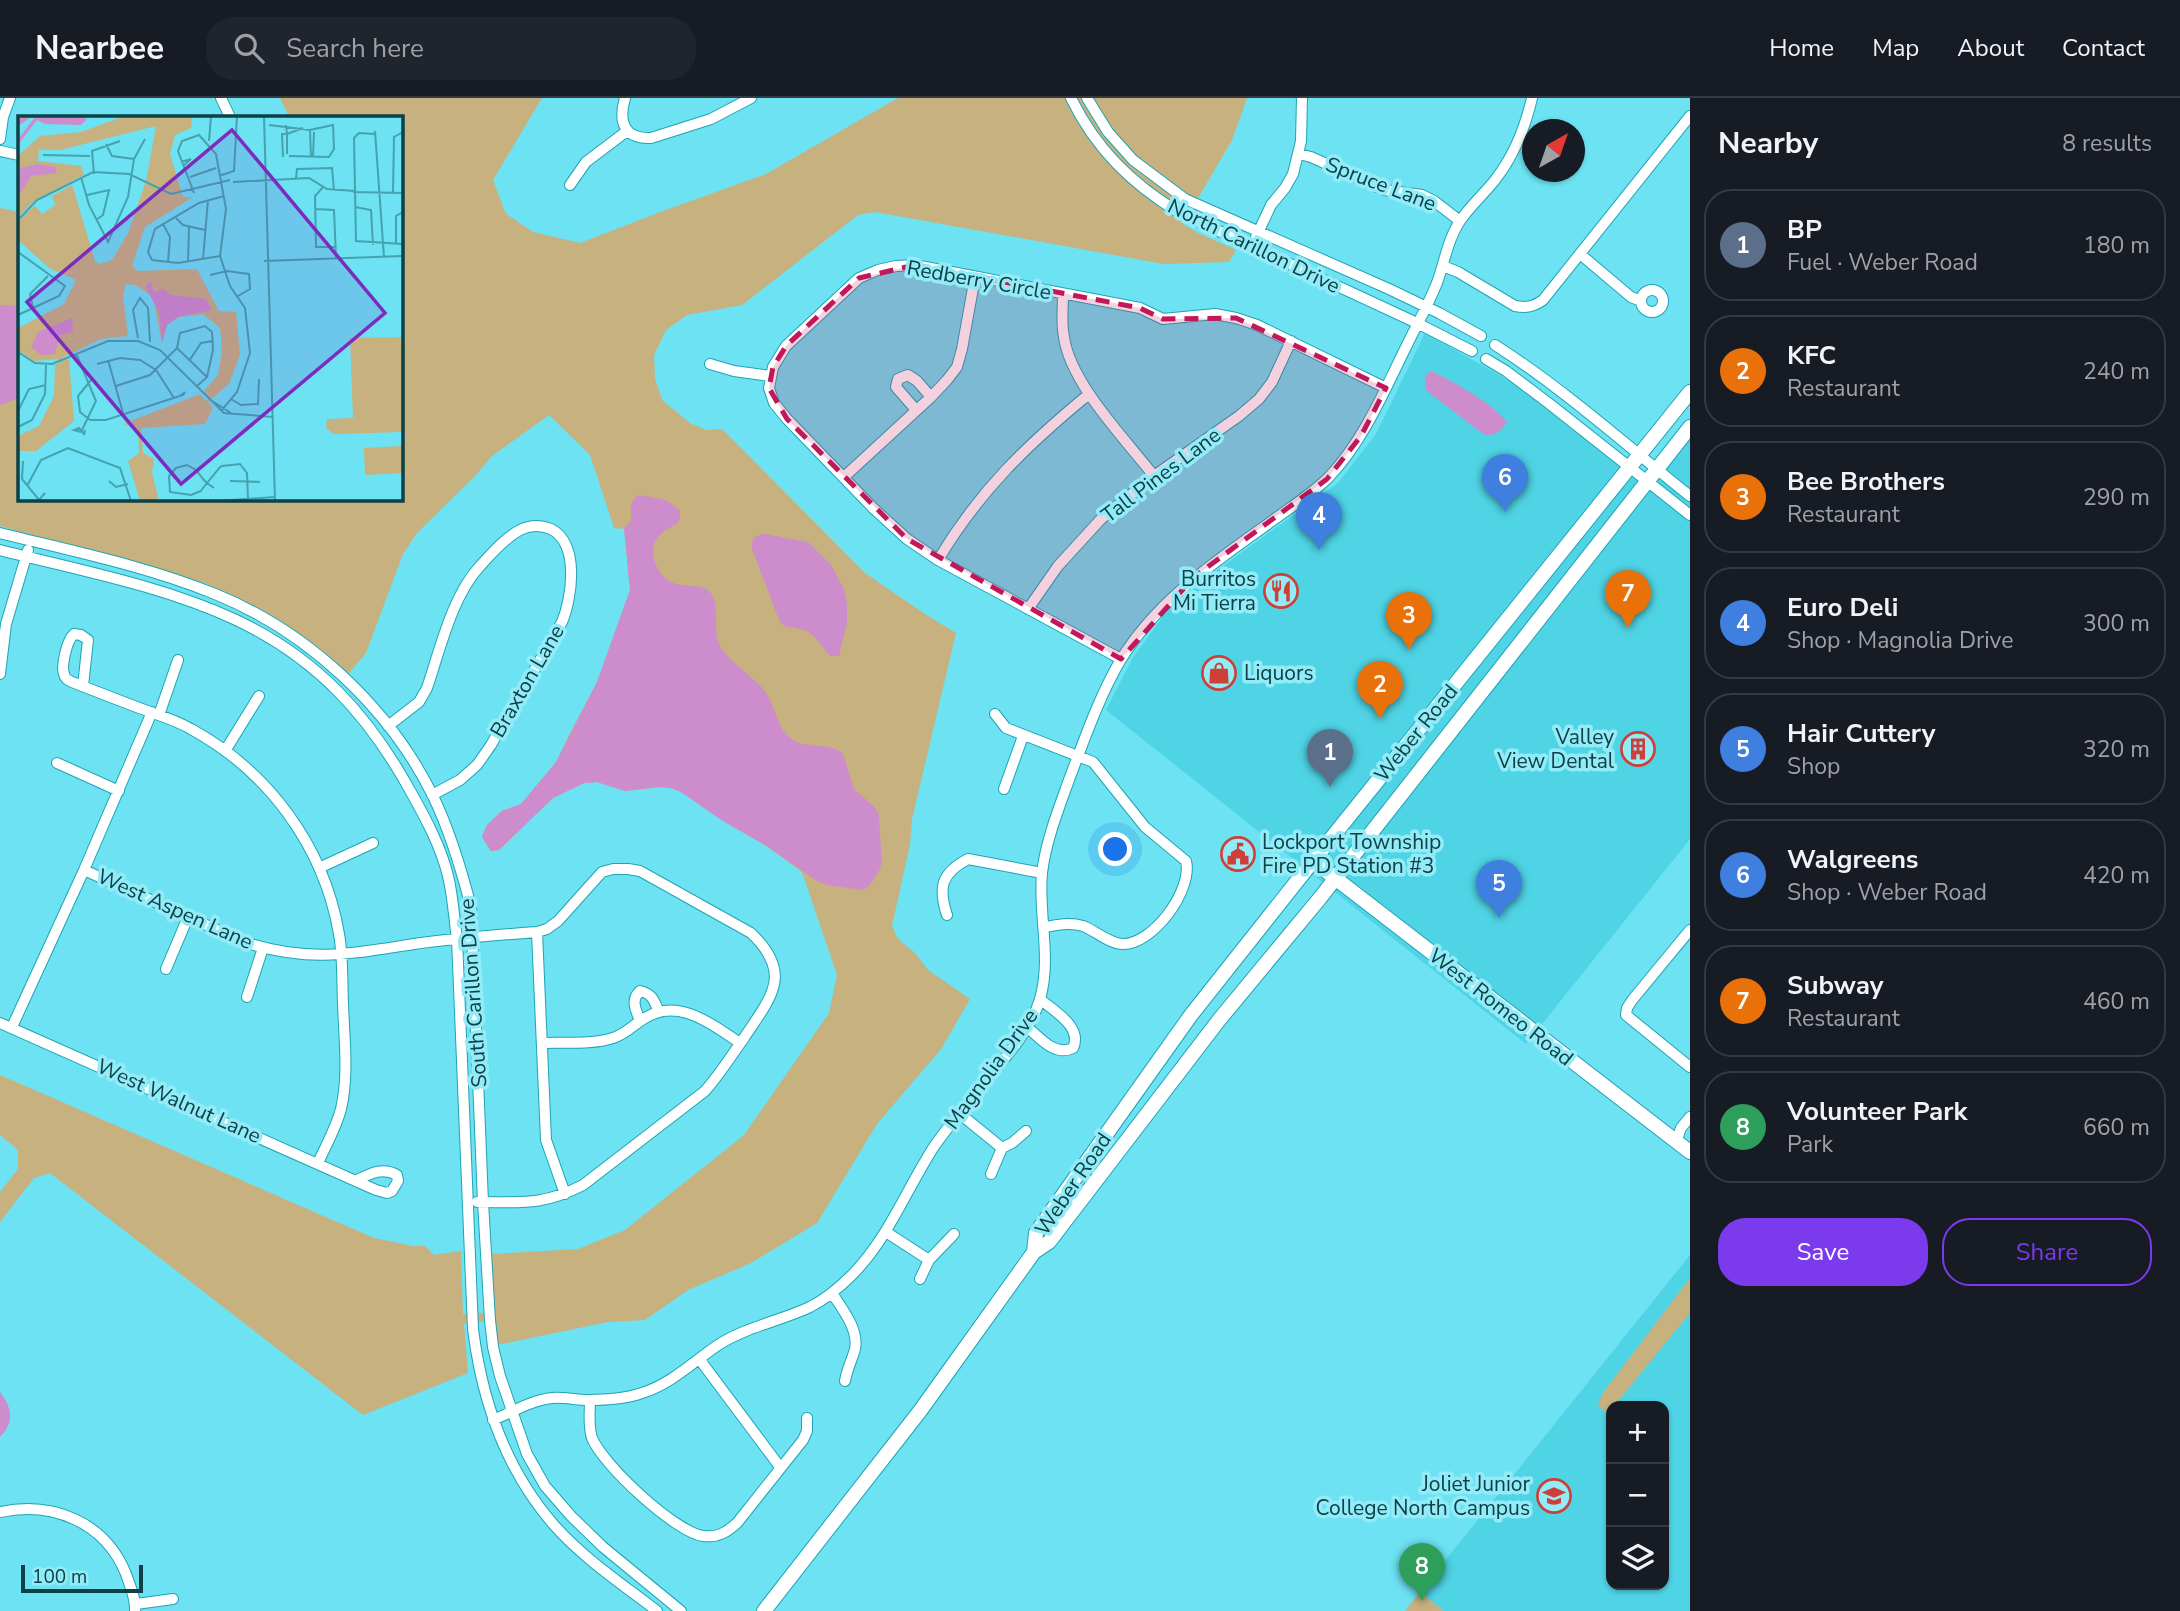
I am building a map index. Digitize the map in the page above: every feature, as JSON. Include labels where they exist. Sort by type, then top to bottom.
[{"type":"main road","name":"Weber Road","points":[[1034,1252],[1036,1233],[1191,1015],[1690,392]]},
{"type":"main road","name":"Weber Road","points":[[763,1608],[920,1411],[1034,1252],[1049,1242],[1219,1020],[1335,878],[1690,428]]},
{"type":"main road","name":"West Romeo Road","points":[[1313,861],[1683,1138],[1690,1152]]},
{"type":"street","points":[[0,139],[3,117],[10,98]]},
{"type":"street","points":[[221,98],[230,116]]},
{"type":"street","points":[[625,98],[621,110],[627,131],[634,136],[651,138],[711,119],[751,98]]},
{"type":"street","name":"North Carillon Drive","points":[[1071,98],[1097,142],[1121,170],[1147,193],[1178,212],[1472,351]]},
{"type":"street","name":"North Carillon Drive","points":[[1087,98],[1108,132],[1133,160],[1185,199],[1426,306],[1481,336]]},
{"type":"street","points":[[1251,246],[1271,205],[1293,174],[1299,154],[1302,98]]},
{"type":"street","name":"Magnolia Drive","points":[[493,1420],[534,1402],[554,1398],[590,1400],[620,1398],[646,1392],[743,1332],[811,1306],[832,1293],[870,1255],[933,1149],[1027,1027],[1040,999],[1045,967],[1042,873],[1054,822],[1077,758],[1121,659],[1175,593],[1308,496],[1327,479],[1361,436],[1437,283],[1460,221],[1498,176],[1515,150],[1532,98]]},
{"type":"street","points":[[1443,266],[1515,306],[1534,306],[1543,300],[1688,120]]},
{"type":"street","points":[[570,185],[586,162],[627,131]]},
{"type":"street","points":[[0,151],[18,155]]},
{"type":"street","name":"Spruce Lane","points":[[1299,154],[1384,190],[1422,195],[1460,221]]},
{"type":"street","points":[[1580,254],[1630,297],[1641,301]]},
{"type":"street","name":"Redberry Circle","points":[[770,376],[786,346],[859,278],[878,270],[915,265],[1140,308],[1163,319],[1215,314],[1236,318],[1257,325],[1386,388]]},
{"type":"street","points":[[844,477],[931,397],[957,367],[975,277]]},
{"type":"street","points":[[1063,294],[1064,340],[1070,361],[1089,394],[1154,476]]},
{"type":"street","name":"Tall Pines Lane","points":[[1028,609],[1058,566],[1109,512],[1259,399],[1272,382],[1291,341]]},
{"type":"street","points":[[1495,345],[1523,363],[1690,496]]},
{"type":"street","points":[[1486,359],[1506,371],[1690,515]]},
{"type":"street","points":[[710,365],[770,376],[769,388],[774,403],[787,419],[907,539],[938,560],[1121,659]]},
{"type":"street","points":[[916,410],[896,387],[898,379],[908,375],[931,397]]},
{"type":"street","points":[[938,560],[964,518],[1004,469],[1089,394]]},
{"type":"street","name":"Braxton Lane","points":[[388,726],[419,702],[427,688],[458,600],[479,566],[522,529],[545,527],[562,536],[570,554],[569,607],[562,622],[477,765],[460,780],[432,795]]},
{"type":"street","name":"South Carillon Drive","points":[[0,533],[180,580],[266,619],[330,665],[369,702],[415,763],[447,827],[471,906],[483,1202],[493,1347],[512,1412],[527,1454],[545,1486],[603,1547],[681,1611]]},
{"type":"street","points":[[0,674],[6,624],[30,541]]},
{"type":"street","name":"South Carillon Drive","points":[[0,550],[180,598],[269,636],[322,674],[355,709],[398,768],[429,823],[448,875],[457,939],[473,1329],[477,1364],[493,1420],[523,1484],[554,1525],[589,1558],[657,1611]]},
{"type":"street","points":[[12,1027],[118,791],[156,714],[178,660]]},
{"type":"street","points":[[83,686],[189,727],[225,751],[269,790],[308,844],[331,902],[342,954],[345,1086],[341,1110],[318,1163]]},
{"type":"street","points":[[225,751],[259,696]]},
{"type":"street","points":[[995,714],[1006,728],[1093,762],[1145,827],[1186,861],[1188,868],[1168,915],[1145,936],[1131,942],[1121,944],[1069,923],[1045,927]]},
{"type":"street","points":[[1004,789],[1023,736]]},
{"type":"street","points":[[57,763],[118,791]]},
{"type":"street","points":[[319,868],[373,843]]},
{"type":"street","points":[[947,915],[941,896],[944,880],[951,870],[968,859],[1042,873]]},
{"type":"street","points":[[468,1202],[535,1202],[565,1194],[583,1185],[705,1091],[719,1075],[770,999],[775,982],[775,968],[770,953],[751,933],[640,871],[613,869],[602,872],[558,921],[537,932],[546,1140],[565,1194]]},
{"type":"street","name":"West Aspen Lane","points":[[84,870],[263,948],[295,954],[342,954],[473,937],[537,932]]},
{"type":"street","points":[[166,969],[188,916]]},
{"type":"street","points":[[1690,930],[1633,999],[1626,1015],[1690,1067]]},
{"type":"street","points":[[247,997],[263,948]]},
{"type":"street","points":[[640,1021],[634,998],[640,991],[653,998],[659,1012]]},
{"type":"street","points":[[1027,1027],[1061,1052],[1073,1048],[1076,1042],[1070,1025],[1040,999]]},
{"type":"street","points":[[542,1043],[598,1042],[621,1035],[640,1021],[659,1012],[688,1012],[740,1043]]},
{"type":"street","name":"West Walnut Lane","points":[[0,1023],[357,1180]]},
{"type":"street","points":[[959,1113],[1002,1148]]},
{"type":"street","points":[[1683,1138],[1681,1128],[1690,1117]]},
{"type":"street","points":[[991,1174],[1002,1148],[1026,1131]]},
{"type":"street","points":[[886,1232],[929,1260]]},
{"type":"street","points":[[920,1279],[929,1260],[954,1234]]},
{"type":"street","points":[[832,1293],[850,1322],[855,1337],[855,1349],[846,1370],[845,1381]]},
{"type":"street","points":[[700,1360],[780,1467]]},
{"type":"street","points":[[590,1400],[589,1425],[597,1448],[637,1492],[690,1532],[716,1536],[727,1532],[737,1523],[803,1440],[807,1431],[807,1418]]},
{"type":"street","points":[[0,1513],[20,1508],[44,1509],[69,1516],[108,1543],[121,1561],[136,1608],[173,1599]]},
{"type":"highlighted area","points":[[915,265],[1140,308],[1163,319],[1236,318],[1386,388],[1361,436],[1327,479],[1194,577],[1121,659],[907,539],[787,419],[769,388],[773,367],[786,346],[859,278]]},
{"type":"shaded area","points":[[280,98],[542,98],[493,180],[506,214],[533,232],[580,243],[766,174],[898,98],[1247,98],[1232,140],[1183,224],[1236,250],[1229,262],[1164,264],[875,212],[858,215],[742,305],[687,315],[666,330],[654,355],[655,378],[662,400],[690,423],[706,430],[722,429],[865,573],[956,633],[912,819],[910,844],[892,926],[898,939],[915,953],[928,970],[970,999],[941,1049],[877,1124],[817,1223],[751,1263],[688,1290],[645,1320],[608,1322],[497,1345],[494,1320],[464,1324],[468,1373],[363,1415],[50,1173],[34,1178],[0,1222],[0,1192],[18,1169],[18,1150],[0,1135],[0,1075],[374,1238],[425,1246],[434,1255],[461,1251],[463,1314],[493,1312],[492,1254],[578,1249],[625,1230],[744,1135],[829,1013],[837,975],[802,872],[765,845],[671,788],[625,791],[597,782],[584,783],[553,798],[499,850],[491,851],[482,837],[487,825],[502,811],[521,804],[556,762],[597,682],[630,590],[624,529],[614,528],[590,455],[549,415],[492,456],[417,533],[403,554],[366,653],[348,674],[313,644],[249,604],[205,583],[0,526],[0,208],[18,212],[18,500],[402,500],[402,116],[289,116]]},
{"type":"shaded area","points":[[0,305],[18,306],[18,398],[0,405]]},
{"type":"shaded area","points":[[1425,333],[1515,384],[1651,490],[1690,439],[1690,839],[1526,1044],[1106,710],[1132,659],[1164,615],[1209,576],[1338,483],[1376,434]]},
{"type":"shaded area","points":[[1431,371],[1484,402],[1507,423],[1497,433],[1483,434],[1427,391],[1425,380]]},
{"type":"shaded area","points":[[639,495],[666,500],[680,510],[677,524],[660,535],[654,545],[654,558],[662,575],[676,584],[698,586],[710,592],[715,604],[719,644],[764,690],[783,730],[799,743],[832,748],[843,754],[854,789],[878,812],[882,861],[870,885],[863,890],[817,881],[765,845],[671,788],[625,791],[597,782],[584,783],[553,798],[499,850],[491,851],[482,837],[487,825],[502,811],[521,804],[556,762],[597,682],[630,590],[624,528],[631,521],[631,503]]},
{"type":"shaded area","points":[[765,534],[808,542],[831,565],[844,589],[847,605],[847,622],[839,656],[830,656],[808,632],[784,626],[779,620],[752,549],[754,538]]},
{"type":"shaded area","name":"Joliet Junior College North Campus","points":[[1690,1255],[1690,1611],[1444,1611],[1420,1592]]},
{"type":"shaded area","points":[[1690,1278],[1690,1313],[1618,1401],[1606,1401],[1605,1412],[1598,1405],[1602,1394]]},
{"type":"shaded area","points":[[0,1392],[9,1409],[10,1420],[0,1437]]},
{"type":"shaded area","points":[[1420,1592],[1444,1611],[1405,1611]]},
{"type":"place","name":"Walgreens","points":[[1505,512]]},
{"type":"place","name":"Euro Deli","points":[[1319,550]]},
{"type":"place","name":"Burritos Mi Tierra","points":[[1281,591]]},
{"type":"place","name":"Subway","points":[[1628,628]]},
{"type":"place","name":"Bee Brothers","points":[[1409,650]]},
{"type":"place","name":"Liquors","points":[[1219,673]]},
{"type":"place","name":"KFC","points":[[1380,719]]},
{"type":"place","name":"Valley View Dental","points":[[1638,749]]},
{"type":"place","name":"BP","points":[[1330,787]]},
{"type":"place","name":"Lockport Township Fire PD Station #3","points":[[1238,854]]},
{"type":"place","name":"Hair Cuttery","points":[[1499,918]]},
{"type":"place","name":"Joliet Junior College North Campus","points":[[1554,1496]]},
{"type":"place","name":"Volunteer Park","points":[[1422,1601]]}]
